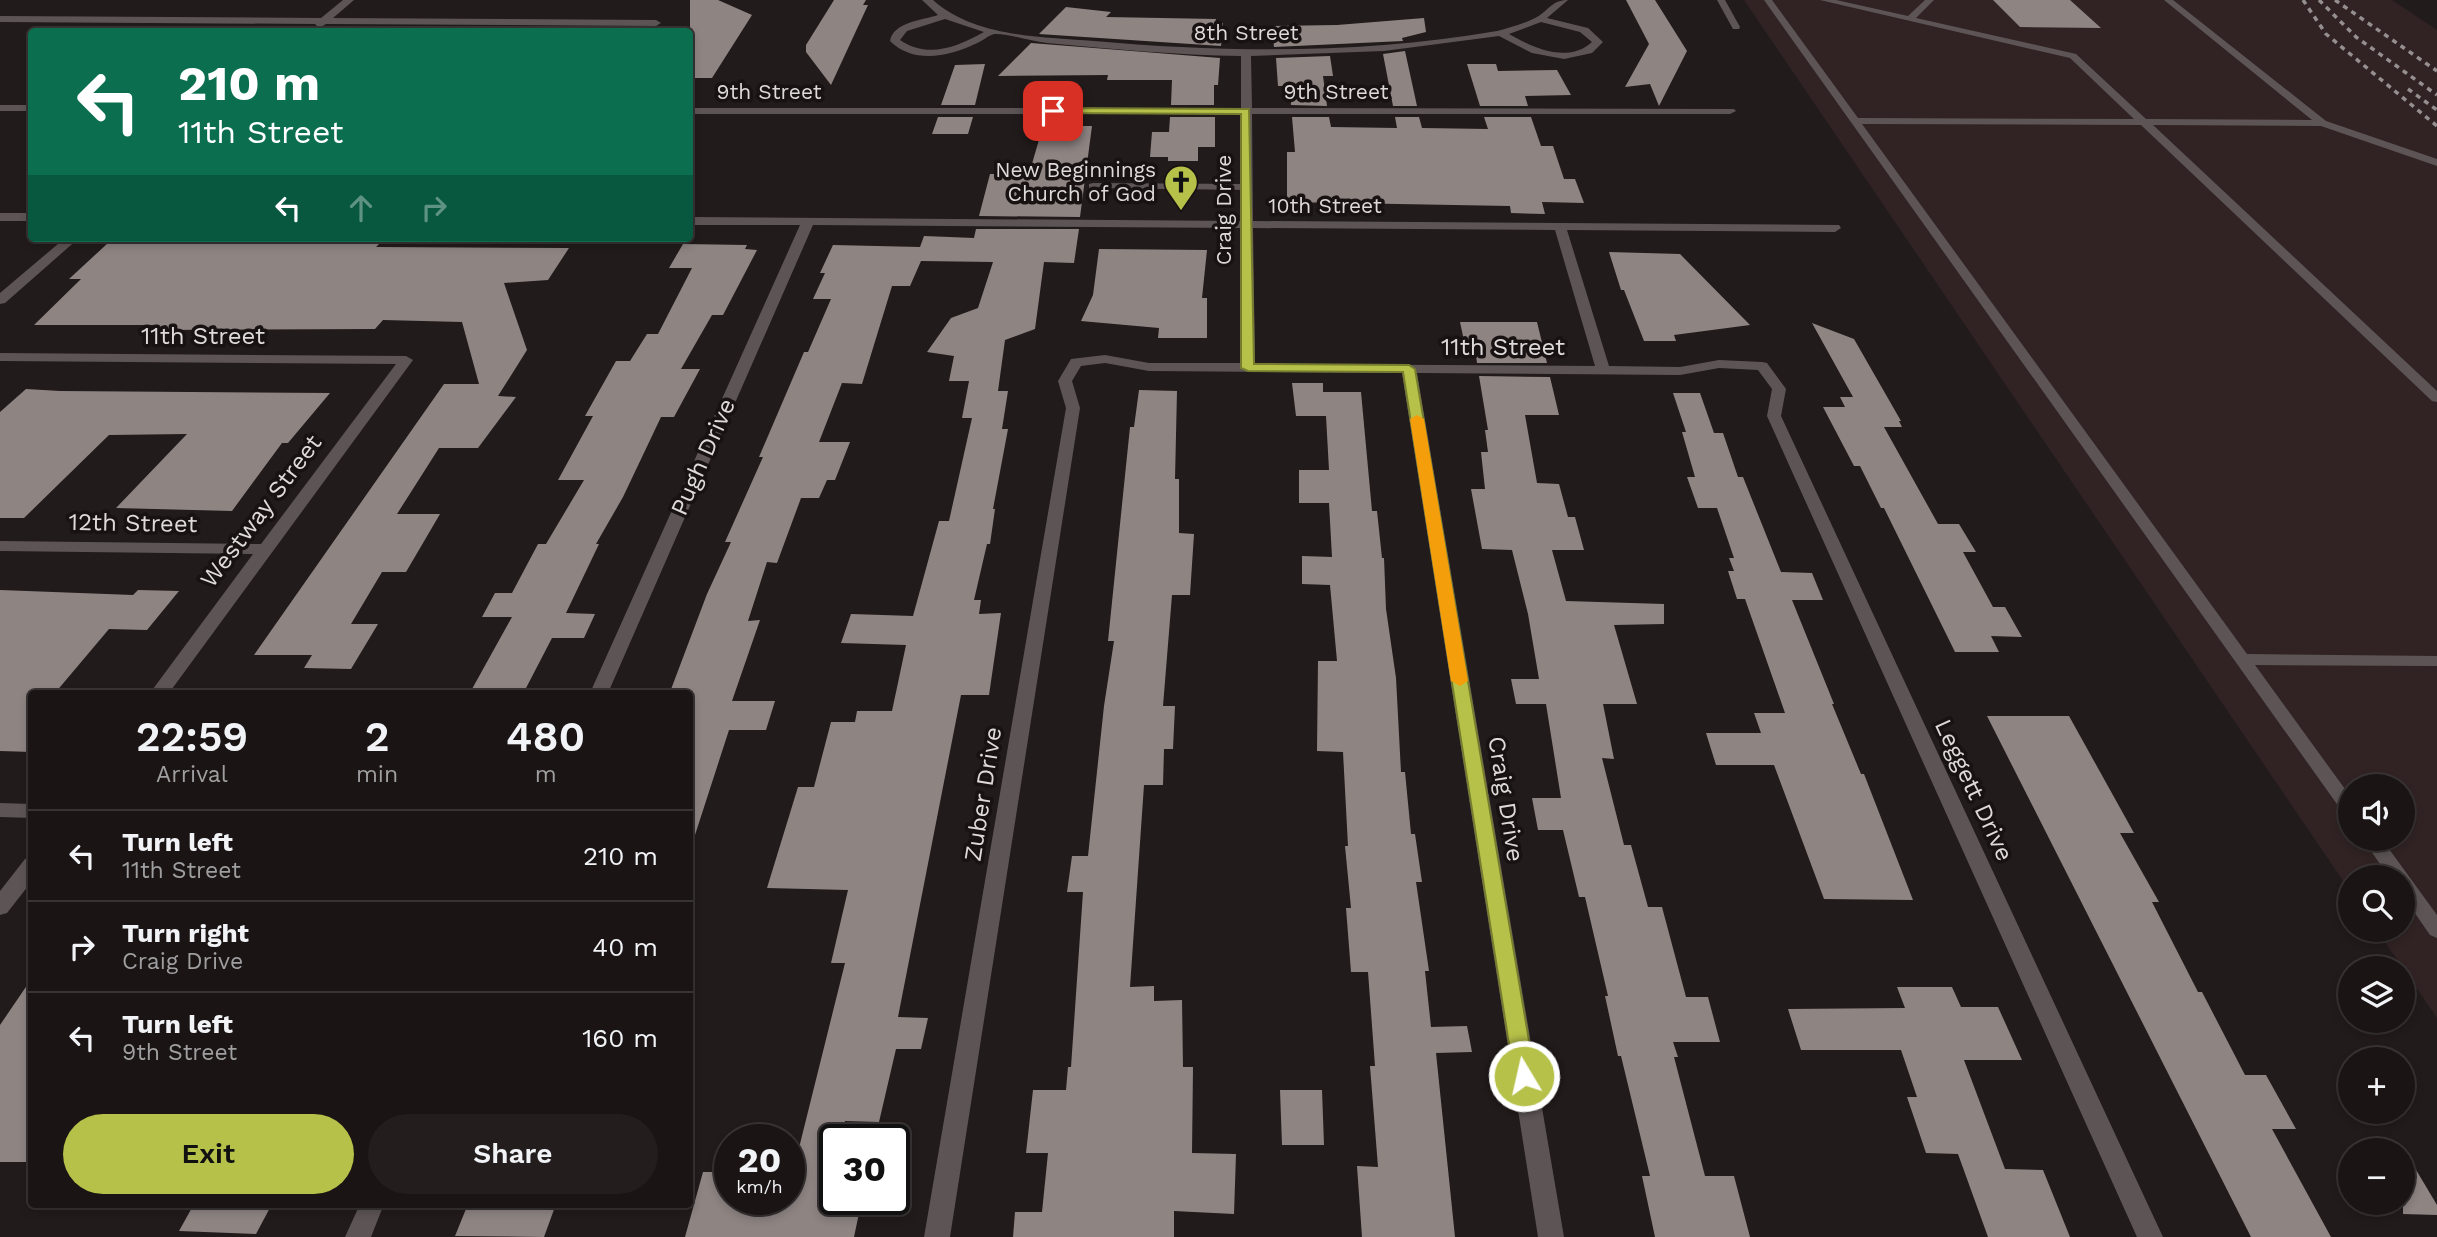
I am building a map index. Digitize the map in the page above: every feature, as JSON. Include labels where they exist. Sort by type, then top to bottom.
[{"type":"street","points":[[316,28],[349,0]]},
{"type":"street","points":[[927,0],[945,16]]},
{"type":"street","points":[[1540,19],[1563,0]]},
{"type":"street","points":[[945,16],[903,29],[896,35],[895,41],[902,48],[914,52],[951,51],[965,47],[992,31]]},
{"type":"street","name":"8th Street","points":[[945,16],[992,31],[1091,46],[1246,53],[1384,48],[1501,33],[1540,19]]},
{"type":"street","points":[[0,19],[653,27]]},
{"type":"street","points":[[1501,33],[1526,49],[1554,55],[1585,51],[1598,42],[1584,30],[1540,19]]},
{"type":"street","name":"Craig Drive","points":[[1246,53],[1248,368]]},
{"type":"street","points":[[0,108],[28,108]]},
{"type":"street","name":"9th Street","points":[[693,111],[1730,111]]},
{"type":"street","points":[[0,217],[28,217]]},
{"type":"street","name":"10th Street","points":[[693,221],[1835,228]]},
{"type":"street","name":"Pugh Drive","points":[[600,690],[808,222]]},
{"type":"street","points":[[1560,226],[1603,370]]},
{"type":"street","points":[[0,300],[68,242]]},
{"type":"street","name":"11th Street","points":[[0,357],[406,360]]},
{"type":"street","name":"11th Street","points":[[1076,362],[1105,359],[1149,367],[1680,371],[1719,364],[1762,366]]},
{"type":"street","name":"Westway Street","points":[[161,690],[406,360]]},
{"type":"street","name":"Zuber Drive","points":[[937,1237],[1073,408],[1065,381],[1076,362]]},
{"type":"street","name":"Leggett Drive","points":[[1762,366],[1779,389],[1774,416],[2150,1237]]},
{"type":"street","name":"Craig Drive","points":[[1409,369],[1551,1237]]},
{"type":"street","name":"12th Street","points":[[0,546],[266,549]]},
{"type":"street","points":[[0,810],[28,811]]},
{"type":"street","points":[[0,907],[28,870]]},
{"type":"street","points":[[358,1237],[370,1208]]},
{"type":"lane","points":[[1721,0],[1737,27]]},
{"type":"lane","points":[[1768,0],[2338,792]]},
{"type":"lane","points":[[1824,0],[2073,56],[2437,398]]},
{"type":"lane","points":[[1910,19],[1930,0]]},
{"type":"lane","points":[[2168,0],[2322,123]]},
{"type":"lane","points":[[1855,121],[2322,123],[2437,163]]},
{"type":"lane","points":[[1093,187],[1247,187]]},
{"type":"lane","points":[[2242,659],[2437,661]]},
{"type":"lane","points":[[2415,899],[2437,930]]},
{"type":"shaded area","points":[[1744,0],[2392,0],[2437,30],[2437,1018],[2415,986],[2415,956],[2395,956],[2385,942],[2415,942],[2415,865],[2338,865],[2338,873]]},
{"type":"building","points":[[690,0],[718,0],[752,15],[712,78],[693,78],[693,28],[690,28]]},
{"type":"building","points":[[834,0],[866,0],[863,5],[868,5],[831,85],[806,52],[806,45]]},
{"type":"building","points":[[1626,0],[1655,0],[1687,51],[1659,106],[1650,84],[1625,87],[1649,44]]},
{"type":"building","points":[[1993,0],[2070,0],[2101,28],[2020,27]]},
{"type":"building","points":[[1066,7],[1111,12],[1106,17],[1216,19],[1215,23],[1223,23],[1221,46],[1039,34]]},
{"type":"building","points":[[1424,18],[1426,32],[1402,38],[1403,41],[1274,47],[1272,26],[1337,25]]},
{"type":"building","points":[[1031,43],[1220,58],[1218,85],[1214,85],[1214,105],[1171,105],[1172,80],[1107,80],[1108,75],[998,76]]},
{"type":"building","points":[[1405,51],[1417,106],[1393,106],[1383,54]]},
{"type":"building","points":[[1330,56],[1333,76],[1323,76],[1327,106],[1291,105],[1290,86],[1278,86],[1276,58]]},
{"type":"building","points":[[985,64],[975,105],[941,105],[955,65]]},
{"type":"building","points":[[1467,64],[1496,64],[1498,71],[1557,70],[1571,95],[1525,96],[1528,106],[1480,106]]},
{"type":"building","points":[[938,117],[973,117],[968,134],[932,134]]},
{"type":"building","points":[[1170,117],[1215,117],[1215,147],[1198,147],[1198,161],[1168,161],[1168,157],[1150,157],[1152,132],[1169,132]]},
{"type":"building","points":[[1292,117],[1329,117],[1331,127],[1397,128],[1395,117],[1419,117],[1422,128],[1488,129],[1484,117],[1531,117],[1541,146],[1553,146],[1564,179],[1575,179],[1584,203],[1542,202],[1545,214],[1511,213],[1510,206],[1287,202],[1287,152],[1295,152]]},
{"type":"building","points":[[1043,126],[1092,126],[1080,217],[979,216],[990,174],[1029,174]]},
{"type":"building","points":[[976,229],[1079,229],[1074,263],[1044,262],[1035,329],[1005,340],[998,391],[1008,391],[1002,429],[1008,429],[993,509],[990,544],[987,544],[974,600],[981,600],[979,614],[1001,613],[989,695],[961,695],[898,1017],[928,1018],[921,1049],[896,1049],[879,1122],[845,1121],[844,1124],[819,1124],[819,1215],[859,1215],[854,1237],[685,1237],[703,1172],[714,1172],[714,1215],[805,1215],[805,1124],[845,963],[831,963],[848,890],[767,888],[798,787],[814,787],[831,722],[855,722],[857,711],[892,711],[906,645],[841,643],[851,614],[913,616],[939,521],[949,521],[972,418],[962,418],[969,381],[949,381],[954,356],[927,352],[951,318],[978,308],[993,262],[921,261],[910,286],[892,286],[862,384],[842,383],[819,442],[850,442],[835,480],[827,480],[819,498],[801,498],[777,563],[767,562],[748,621],[760,620],[732,701],[775,701],[766,730],[729,730],[695,835],[693,690],[671,690],[707,594],[731,542],[725,542],[763,457],[759,457],[804,352],[808,352],[831,299],[813,299],[825,273],[820,273],[833,245],[920,247],[924,236],[974,238]]},
{"type":"building","points":[[332,242],[330,244],[379,244],[376,247],[569,248],[548,280],[504,283],[527,350],[498,396],[516,397],[478,448],[439,448],[397,514],[440,514],[406,572],[382,572],[351,624],[378,624],[351,669],[304,668],[312,655],[254,655],[444,384],[479,384],[462,322],[383,320],[375,329],[153,330],[157,325],[34,325],[81,279],[69,279],[108,243]]},
{"type":"building","points":[[683,244],[747,245],[745,249],[757,250],[723,315],[712,315],[681,369],[700,369],[674,417],[661,417],[623,497],[596,544],[599,544],[566,613],[595,614],[584,638],[552,638],[525,690],[472,689],[512,617],[482,617],[495,593],[512,593],[538,544],[546,544],[584,480],[558,480],[593,416],[585,416],[616,361],[630,361],[647,334],[658,334],[692,268],[669,268]]},
{"type":"building","points":[[1099,249],[1207,250],[1202,298],[1207,298],[1207,338],[1158,338],[1159,328],[1081,321],[1093,295]]},
{"type":"building","points":[[1609,252],[1680,254],[1750,325],[1674,335],[1676,341],[1644,341],[1624,290],[1621,290]]},
{"type":"building","points":[[1460,322],[1537,322],[1547,363],[1477,363],[1476,355],[1467,355]]},
{"type":"building","points":[[1812,323],[1854,339],[1901,421],[1902,427],[1884,427],[1938,524],[1959,524],[1976,552],[1963,552],[1993,607],[2005,607],[2022,637],[1991,636],[1999,652],[1955,652],[1884,508],[1881,508],[1860,466],[1854,466],[1823,407],[1845,407],[1840,397],[1853,397]]},
{"type":"building","points":[[1479,376],[1550,377],[1559,415],[1525,415],[1537,483],[1559,484],[1568,517],[1575,517],[1584,550],[1552,550],[1566,601],[1664,604],[1664,624],[1614,625],[1637,704],[1603,704],[1614,759],[1602,758],[1624,845],[1631,845],[1648,907],[1662,907],[1686,997],[1708,997],[1720,1042],[1673,1042],[1678,1057],[1674,1057],[1705,1176],[1734,1176],[1750,1237],[1655,1237],[1642,1176],[1650,1176],[1621,1056],[1618,1056],[1605,996],[1608,996],[1585,897],[1579,897],[1563,830],[1538,830],[1532,798],[1561,798],[1546,704],[1516,704],[1511,679],[1539,679],[1528,614],[1512,550],[1482,549],[1471,489],[1485,489],[1481,452],[1488,452],[1485,430],[1488,430]]},
{"type":"building","points":[[1292,383],[1323,383],[1323,392],[1361,392],[1372,511],[1377,511],[1384,558],[1386,609],[1396,678],[1401,772],[1405,772],[1411,834],[1415,834],[1422,882],[1416,882],[1429,971],[1425,971],[1431,1027],[1467,1026],[1472,1052],[1436,1053],[1455,1237],[1362,1237],[1357,1166],[1378,1167],[1370,1066],[1375,1066],[1368,972],[1351,972],[1346,908],[1351,908],[1345,846],[1348,846],[1343,752],[1317,751],[1318,661],[1337,661],[1330,585],[1302,584],[1302,556],[1332,557],[1329,503],[1299,503],[1299,470],[1329,470],[1326,416],[1296,416]]},
{"type":"building","points":[[26,389],[330,393],[288,443],[282,443],[232,511],[116,508],[187,434],[109,435],[24,518],[0,518],[0,412]]},
{"type":"building","points":[[1139,390],[1177,391],[1175,479],[1179,479],[1179,533],[1194,534],[1190,595],[1172,595],[1163,706],[1175,706],[1173,749],[1164,749],[1163,785],[1144,785],[1130,987],[1154,986],[1154,1001],[1182,1000],[1183,1067],[1193,1067],[1192,1153],[1236,1154],[1234,1214],[1174,1211],[1174,1237],[1013,1237],[1015,1212],[1042,1212],[1048,1153],[1026,1153],[1033,1090],[1066,1090],[1068,1067],[1071,1067],[1083,892],[1067,892],[1072,856],[1088,856],[1104,706],[1114,641],[1108,641],[1130,427],[1134,427]]},
{"type":"building","points":[[1673,393],[1700,393],[1714,433],[1723,433],[1738,477],[1743,477],[1781,572],[1812,573],[1823,600],[1792,600],[1913,900],[1824,899],[1774,765],[1716,765],[1706,733],[1761,733],[1754,713],[1785,713],[1745,599],[1737,599],[1728,571],[1734,571],[1729,558],[1734,558],[1717,508],[1698,508],[1687,477],[1695,477],[1682,432],[1686,432]]},
{"type":"building","points":[[0,590],[133,595],[138,590],[179,591],[147,630],[109,629],[58,690],[28,690],[28,752],[0,751]]},
{"type":"building","points":[[1987,716],[2069,716],[2134,833],[2120,833],[2159,902],[2152,902],[2198,992],[2202,992],[2245,1075],[2266,1075],[2296,1129],[2272,1129],[2331,1237],[2251,1237]]},
{"type":"building","points":[[28,984],[28,1162],[0,1162],[0,1025]]},
{"type":"building","points":[[1897,987],[1952,987],[1961,1007],[1998,1007],[2022,1060],[1964,1060],[2005,1169],[2043,1170],[2070,1237],[1988,1237],[1958,1154],[1926,1153],[1907,1097],[1917,1097],[1901,1050],[1801,1050],[1788,1009],[1905,1008]]},
{"type":"building","points":[[1280,1090],[1322,1090],[1324,1145],[1282,1145]]},
{"type":"building","points":[[2415,1168],[2437,1205],[2437,1215],[2415,1214]]},
{"type":"building","points":[[192,1208],[270,1208],[256,1234],[179,1231]]},
{"type":"building","points":[[466,1208],[555,1208],[544,1237],[455,1236]]},
{"type":"railway","points":[[2303,0],[2326,34],[2437,126]]},
{"type":"railway","points":[[2319,0],[2356,37],[2437,95]]},
{"type":"railway","points":[[2335,0],[2437,71]]},
{"type":"railway","points":[[2408,89],[2437,110]]},
{"type":"slow traffic","points":[[1417,419],[1460,681]]},
{"type":"place","name":"New Beginnings Church of God","points":[[1181,212]]},
{"type":"route","points":[[1053,111],[1246,111],[1248,368],[1409,369],[1524,1076]]}]
